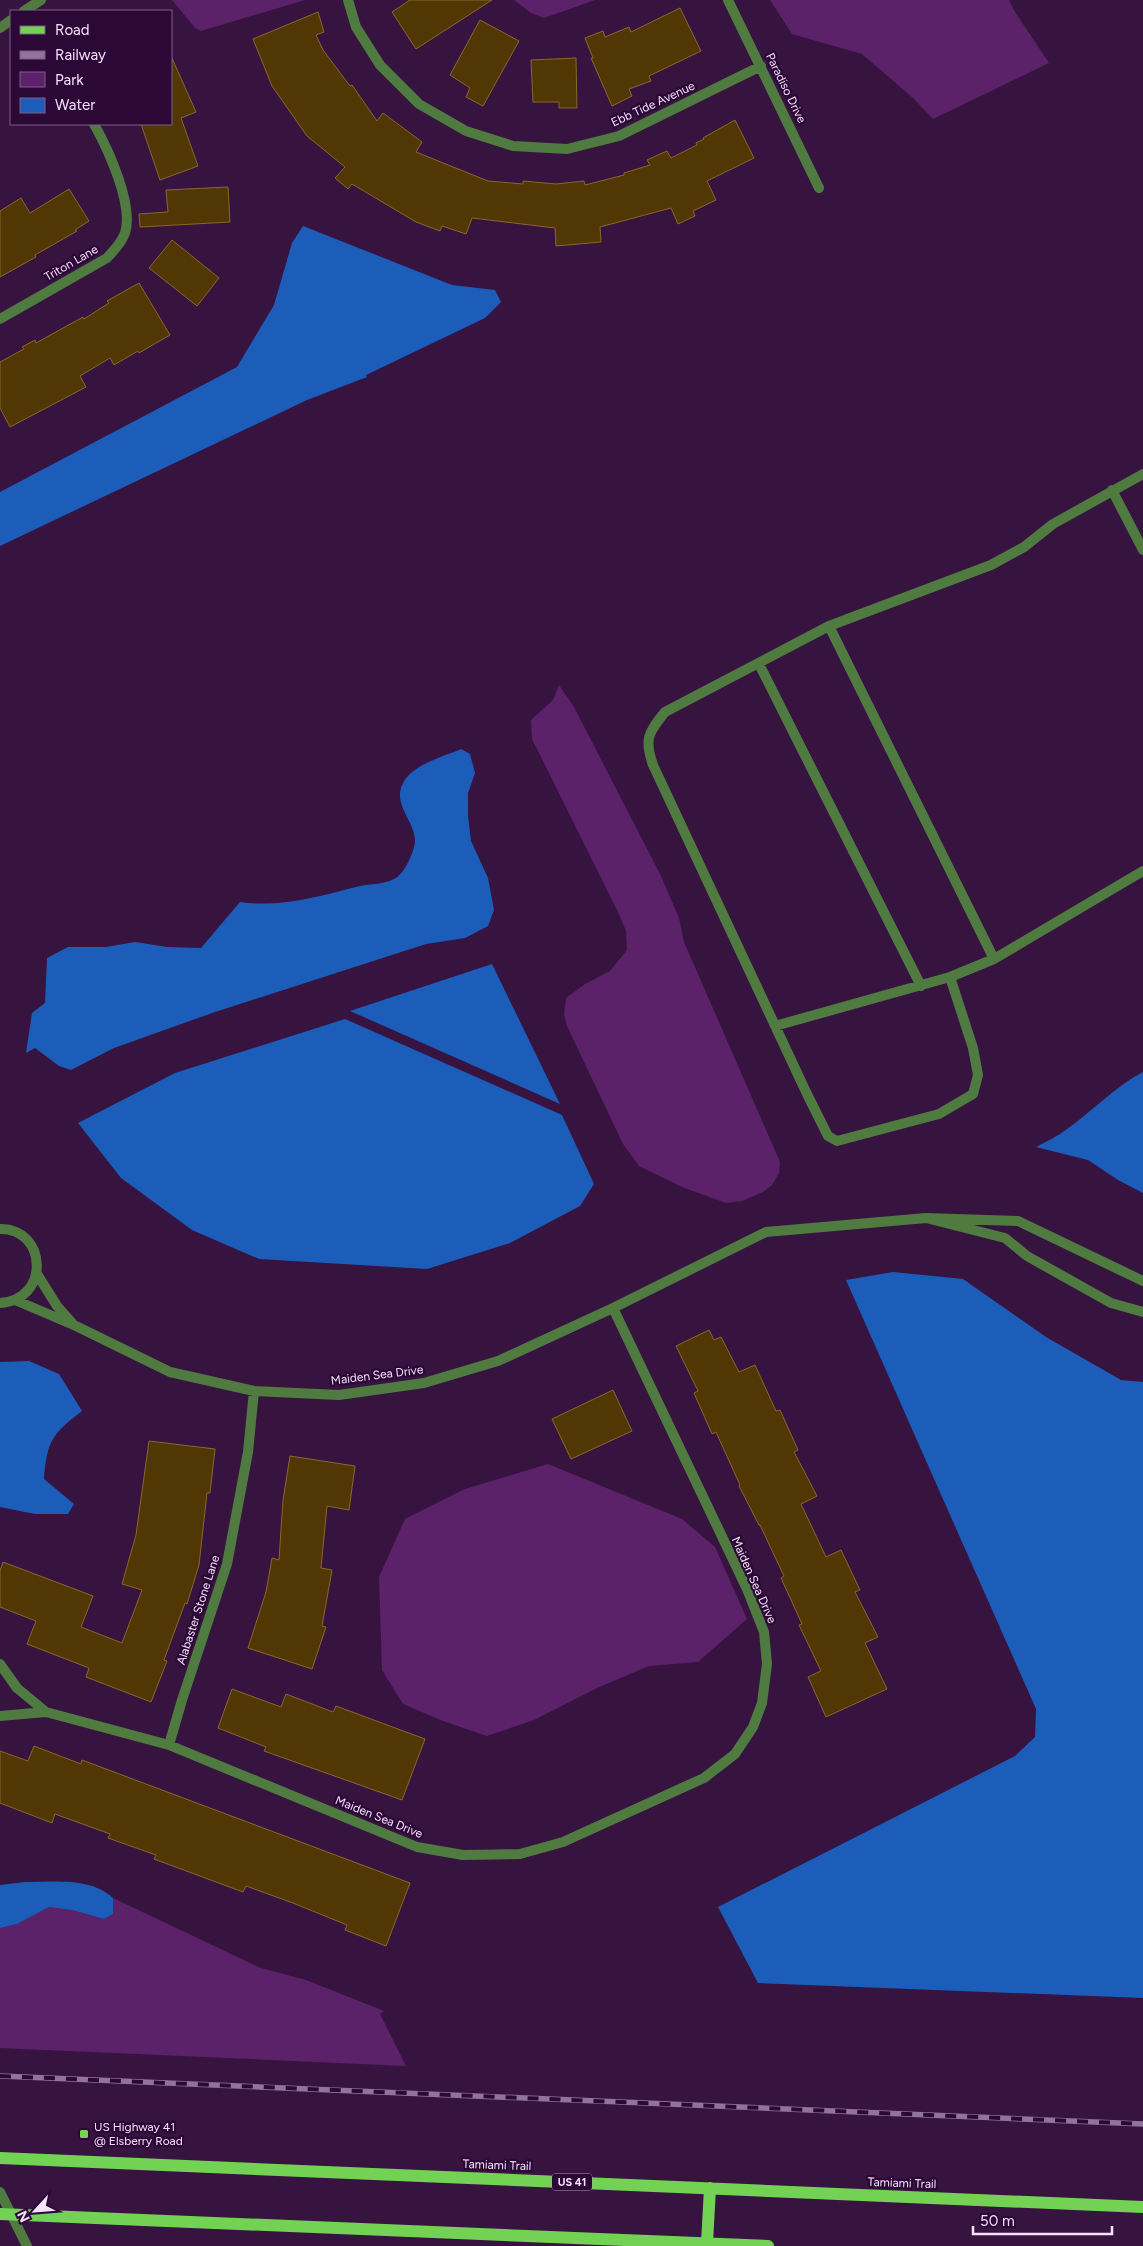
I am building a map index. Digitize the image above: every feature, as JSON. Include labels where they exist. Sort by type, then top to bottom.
[{"type":"main road","name":"Tamiami Trail","points":[[0,2158],[1143,2207]]},
{"type":"main road","points":[[707,2243],[710,2188]]},
{"type":"main road","points":[[5,2214],[768,2246]]},
{"type":"street","points":[[26,10],[41,0]]},
{"type":"street","name":"Ebb Tide Avenue","points":[[348,0],[356,27],[380,65],[419,104],[466,131],[513,146],[567,149],[619,136],[762,66]]},
{"type":"street","name":"Paradiso Drive","points":[[728,0],[762,66],[819,188]]},
{"type":"street","name":"Triton Lane","points":[[0,320],[107,258],[120,244],[126,232],[122,188],[106,145],[95,125]]},
{"type":"street","points":[[950,977],[967,1026],[978,1075],[974,1094],[939,1114],[837,1141],[828,1136],[653,765],[647,739],[651,730],[665,712],[829,626],[991,565],[1024,547],[1053,524],[1143,474]]},
{"type":"street","points":[[1112,490],[1143,550]]},
{"type":"street","points":[[829,626],[994,958]]},
{"type":"street","points":[[759,664],[921,986]]},
{"type":"street","points":[[775,1026],[950,977],[994,958],[1143,871]]},
{"type":"street","points":[[613,1308],[766,1232],[926,1218],[1018,1221],[1143,1280]]},
{"type":"street","points":[[926,1218],[1005,1238],[1027,1256],[1111,1303],[1143,1312]]},
{"type":"street","points":[[0,1303],[15,1300],[29,1290],[37,1274],[38,1262],[34,1250],[27,1240],[17,1233],[2,1228]]},
{"type":"street","points":[[37,1274],[57,1306],[76,1326]]},
{"type":"street","name":"Maiden Sea Drive","points":[[15,1300],[76,1326],[170,1372],[254,1391],[339,1395],[424,1383],[498,1361],[613,1308],[747,1589],[764,1632],[767,1664],[762,1703],[754,1727],[736,1754],[704,1778],[563,1842],[520,1854],[463,1855],[417,1847],[170,1745],[46,1712]]},
{"type":"street","name":"Alabaster Stone Lane","points":[[170,1745],[182,1700],[227,1564],[248,1452],[254,1391]]},
{"type":"street","points":[[0,1664],[17,1688],[46,1712]]},
{"type":"street","points":[[0,1716],[46,1712]]},
{"type":"street","points":[[0,2192],[5,2214],[26,2246]]},
{"type":"green space","points":[[172,0],[305,0],[201,31],[195,28]]},
{"type":"green space","points":[[514,0],[595,0],[544,18],[531,13]]},
{"type":"green space","points":[[770,0],[1009,0],[1049,63],[933,119],[913,98],[862,54],[792,34]]},
{"type":"green space","points":[[559,685],[574,707],[661,876],[679,918],[684,942],[780,1162],[779,1173],[772,1185],[763,1192],[742,1201],[726,1203],[682,1187],[639,1166],[623,1144],[567,1026],[564,1014],[566,998],[585,984],[610,971],[627,950],[626,931],[619,914],[532,739],[531,720],[553,700]]},
{"type":"green space","points":[[548,1464],[682,1519],[715,1547],[747,1619],[698,1662],[649,1666],[597,1688],[534,1720],[487,1736],[443,1721],[403,1704],[382,1670],[379,1577],[405,1519],[465,1489]]},
{"type":"green space","points":[[113,1898],[261,1968],[306,1980],[384,2011],[380,2014],[406,2066],[0,2048],[0,1928],[17,1924],[49,1907],[72,1910],[104,1919],[113,1914]]},
{"type":"water","points":[[303,226],[452,285],[495,290],[501,302],[485,318],[366,375],[367,377],[307,400],[0,546],[0,492],[237,367],[274,305],[292,243]]},
{"type":"water","points":[[461,749],[470,754],[475,773],[468,793],[468,816],[471,841],[488,878],[494,910],[488,926],[465,938],[426,944],[215,1012],[114,1048],[71,1070],[59,1066],[35,1048],[26,1053],[32,1013],[45,1003],[47,958],[68,947],[106,947],[135,942],[167,947],[201,948],[240,902],[270,903],[300,900],[386,882],[398,877],[408,862],[415,840],[400,798],[403,783],[408,776],[421,766]]},
{"type":"water","points":[[492,964],[560,1104],[350,1011]]},
{"type":"water","points":[[345,1019],[562,1115],[594,1184],[580,1206],[510,1243],[427,1269],[259,1259],[192,1230],[121,1178],[78,1123],[175,1073]]},
{"type":"water","points":[[1143,1072],[1143,1193],[1118,1180],[1088,1160],[1036,1147],[1064,1132],[1113,1092]]},
{"type":"water","points":[[893,1272],[963,1279],[1046,1337],[1121,1380],[1143,1382],[1143,1998],[758,1983],[718,1907],[1015,1756],[1035,1737],[1036,1709],[846,1280]]},
{"type":"water","points":[[29,1361],[59,1374],[82,1411],[64,1426],[53,1439],[49,1447],[45,1466],[44,1479],[74,1504],[68,1514],[35,1514],[0,1507],[0,1362]]},
{"type":"water","points":[[25,1882],[72,1882],[94,1887],[104,1891],[113,1898],[113,1914],[104,1919],[72,1910],[49,1907],[17,1924],[0,1928],[0,1885]]},
{"type":"building","points":[[410,0],[492,0],[416,49],[392,12]]},
{"type":"building","points":[[680,8],[701,51],[649,76],[651,81],[629,89],[632,96],[612,106],[591,58],[593,58],[585,38],[603,31],[605,37],[629,27],[631,32]]},
{"type":"building","points":[[318,12],[324,32],[316,35],[323,50],[350,86],[352,85],[377,121],[383,113],[422,142],[416,152],[488,181],[523,184],[523,181],[556,184],[584,181],[585,185],[624,175],[624,173],[650,165],[647,160],[667,151],[671,158],[697,145],[696,143],[703,138],[735,120],[754,158],[707,181],[716,200],[693,211],[695,216],[678,224],[671,208],[600,227],[601,242],[556,246],[555,228],[472,218],[466,234],[442,226],[440,231],[416,222],[352,184],[348,189],[335,178],[345,167],[307,136],[272,86],[253,39]]},
{"type":"building","points":[[480,20],[519,41],[483,106],[466,97],[470,88],[450,75]]},
{"type":"building","points":[[172,58],[196,112],[181,118],[198,166],[160,180],[141,125],[172,125]]},
{"type":"building","points":[[576,58],[577,108],[559,108],[559,102],[533,102],[531,60]]},
{"type":"building","points":[[228,187],[230,222],[140,227],[139,214],[168,212],[166,190]]},
{"type":"building","points":[[69,189],[89,221],[75,230],[77,231],[35,255],[36,257],[0,277],[0,211],[21,198],[30,213]]},
{"type":"building","points":[[172,240],[219,278],[197,306],[149,268]]},
{"type":"building","points":[[139,283],[170,335],[114,365],[110,358],[80,376],[86,387],[10,427],[0,408],[0,362],[24,349],[22,347],[35,340],[36,343],[83,317],[84,319],[109,303],[107,301]]},
{"type":"building","points":[[709,1330],[714,1340],[721,1337],[739,1372],[755,1365],[776,1411],[780,1410],[798,1450],[794,1452],[817,1496],[801,1504],[826,1557],[841,1550],[860,1590],[855,1592],[878,1637],[865,1643],[887,1689],[826,1717],[808,1677],[821,1671],[799,1625],[802,1624],[781,1578],[784,1576],[739,1486],[716,1432],[712,1434],[694,1393],[698,1391],[676,1346]]},
{"type":"building","points":[[613,1390],[632,1431],[571,1459],[552,1419]]},
{"type":"building","points":[[149,1441],[215,1449],[210,1493],[207,1493],[199,1565],[187,1604],[185,1603],[164,1660],[167,1661],[151,1702],[86,1677],[89,1668],[27,1644],[36,1621],[0,1607],[0,1571],[3,1562],[93,1596],[81,1627],[122,1643],[142,1590],[122,1584],[136,1535]]},
{"type":"building","points":[[290,1456],[355,1466],[349,1510],[327,1506],[321,1568],[332,1570],[322,1626],[326,1627],[312,1669],[248,1648],[266,1592],[272,1558],[279,1560],[283,1500]]},
{"type":"building","points":[[232,1689],[281,1707],[286,1694],[333,1712],[336,1706],[425,1739],[402,1800],[264,1751],[266,1747],[218,1728]]},
{"type":"building","points":[[34,1746],[81,1764],[82,1760],[410,1883],[386,1946],[345,1930],[347,1925],[293,1903],[246,1886],[243,1892],[154,1859],[156,1855],[108,1838],[110,1834],[55,1814],[52,1823],[0,1803],[0,1751],[28,1761]]},
{"type":"railway","points":[[0,2076],[1143,2124]]},
{"type":"place","name":"US Highway 41 @ Elsberry Road","points":[[84,2134]]}]
